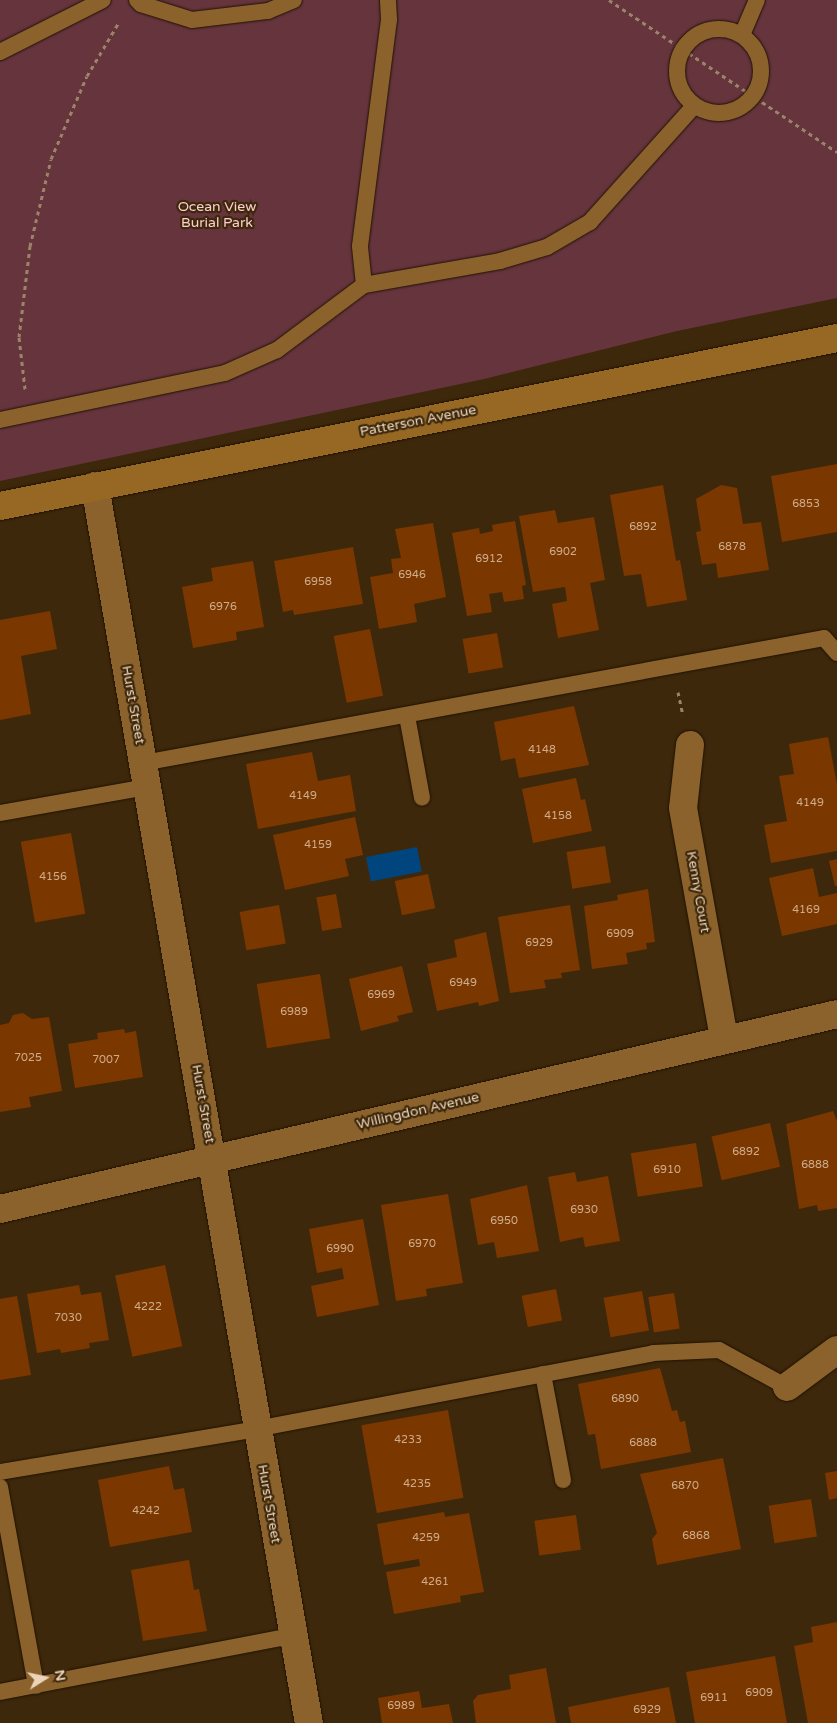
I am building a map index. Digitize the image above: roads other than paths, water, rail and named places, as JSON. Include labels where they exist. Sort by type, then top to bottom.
[{"type":"street","name":"Patterson Avenue","points":[[0,506],[837,338]]},
{"type":"street","name":"Hurst Street","points":[[95,486],[213,1161],[256,1429],[309,1723]]},
{"type":"street","name":"Kenny Court","points":[[690,745],[683,808],[724,1039]]},
{"type":"street","name":"Willingdon Avenue","points":[[0,1209],[213,1161],[724,1039],[837,1014]]},
{"type":"street","points":[[787,1387],[837,1350]]},
{"type":"lane","points":[[0,52],[102,0]]},
{"type":"lane","points":[[137,0],[141,4],[192,20],[268,11],[294,0]]},
{"type":"lane","points":[[364,285],[360,246],[389,20],[388,0]]},
{"type":"lane","points":[[742,35],[757,0]]},
{"type":"lane","points":[[715,29],[742,35],[759,56],[760,84],[754,97],[744,106],[726,113],[706,112],[694,106],[680,86],[677,74],[683,50],[691,40],[715,29]]},
{"type":"lane","points":[[0,420],[225,372],[277,350],[364,285],[500,261],[547,247],[590,222],[694,106]]},
{"type":"lane","points":[[0,813],[145,775],[407,716],[673,665],[824,638],[837,653]]},
{"type":"lane","points":[[407,716],[422,798]]},
{"type":"lane","points":[[0,1472],[256,1429],[654,1353],[719,1350],[787,1387]]},
{"type":"lane","points":[[543,1374],[563,1480]]},
{"type":"lane","points":[[0,1487],[36,1686]]},
{"type":"lane","points":[[0,1692],[292,1636]]},
{"type":"water","points":[[417,847],[422,872],[371,881],[366,857]]},
{"type":"park label","name":"Ocean View Burial Park","points":[[217,216]]}]
